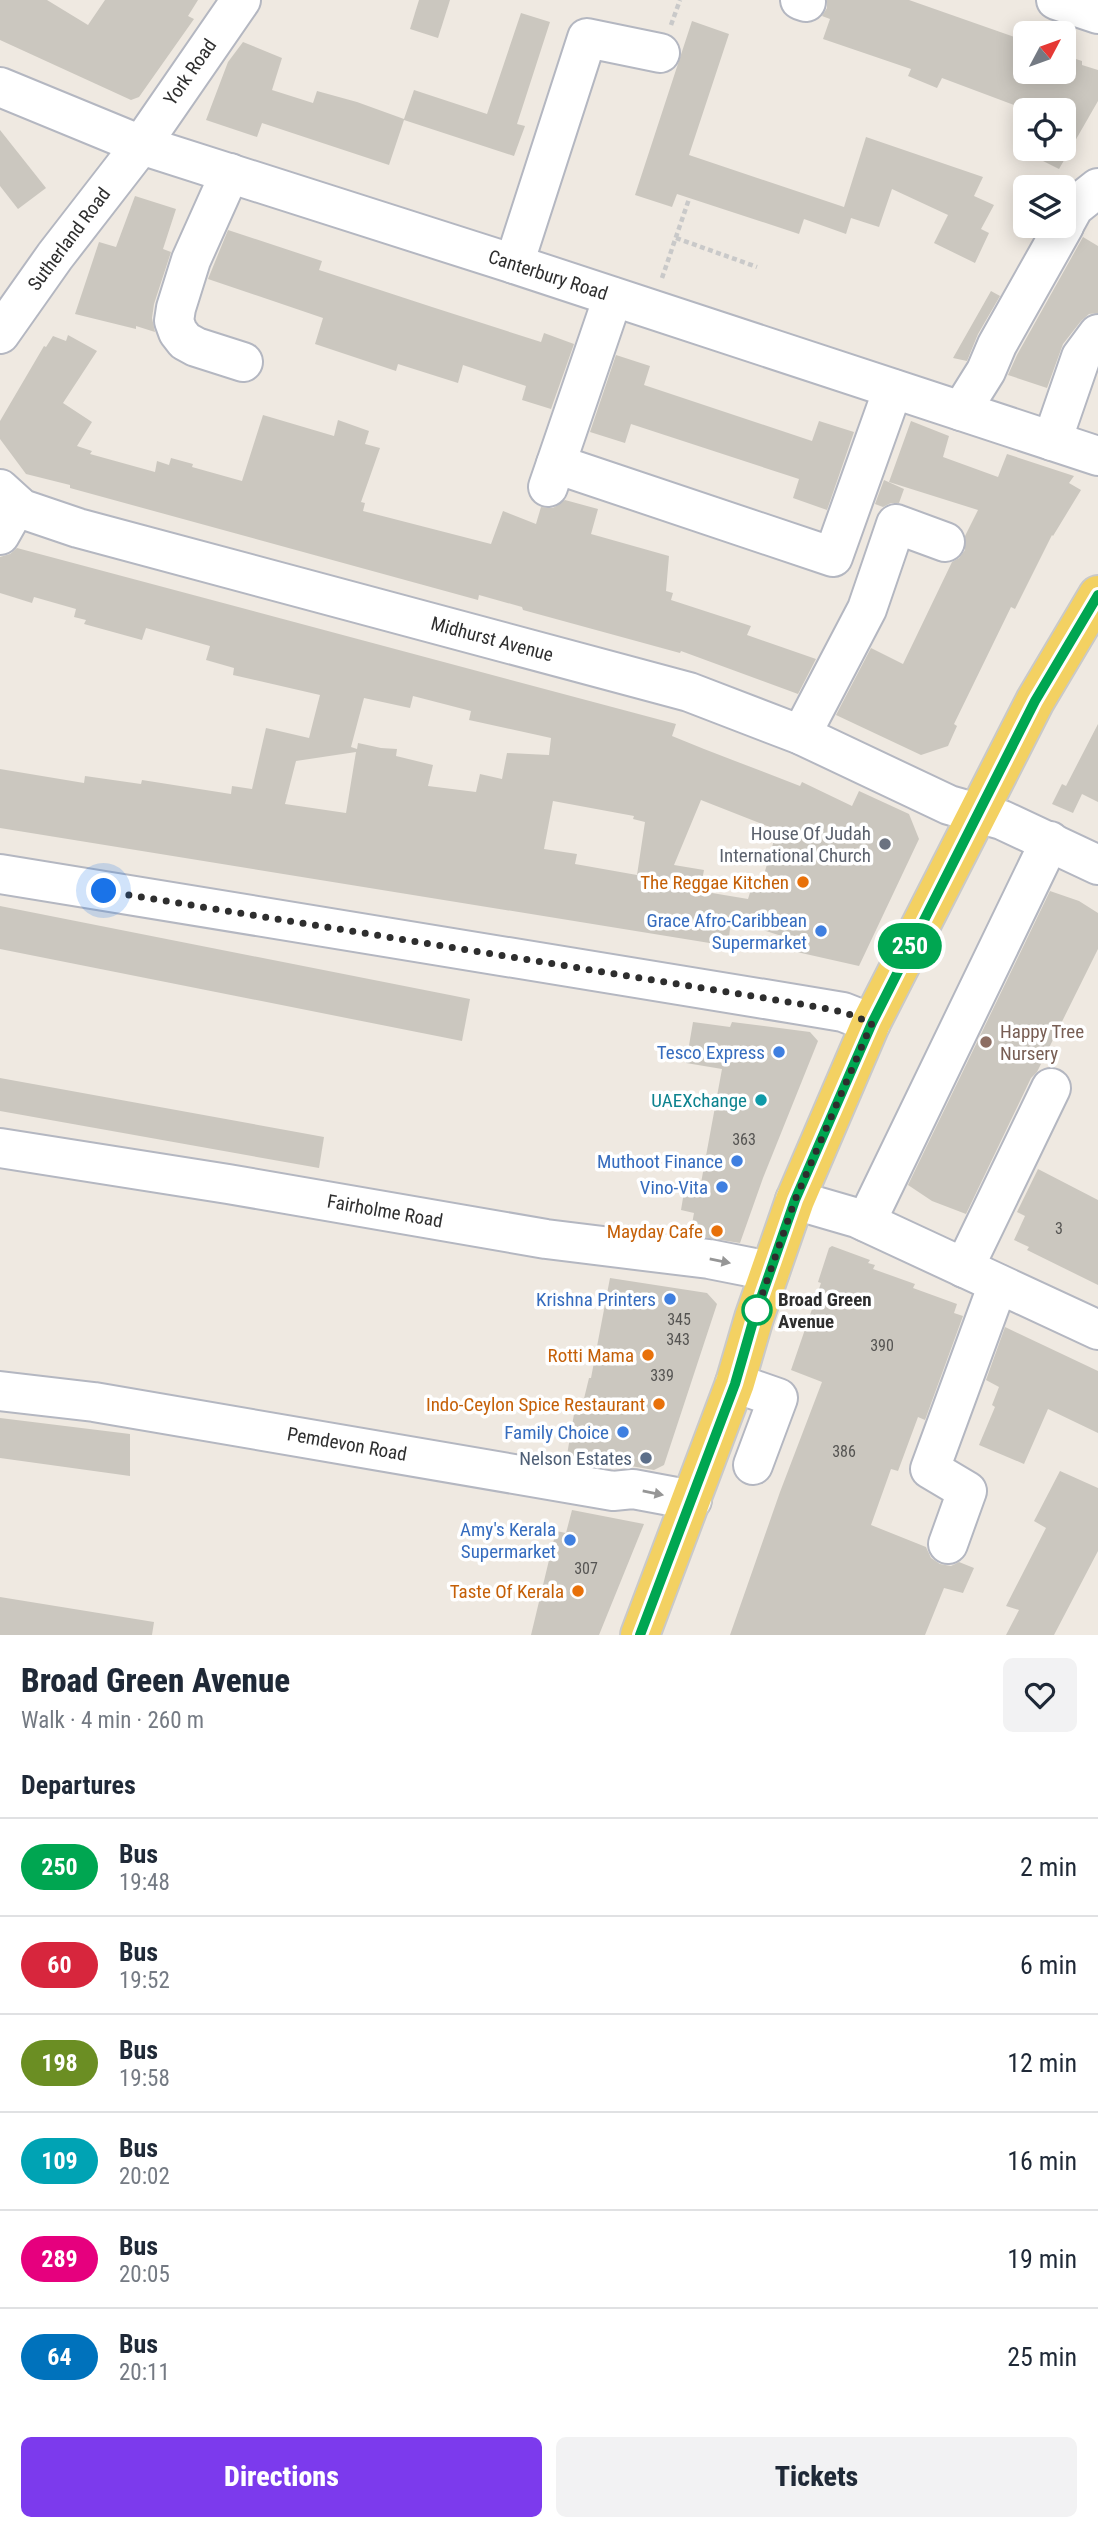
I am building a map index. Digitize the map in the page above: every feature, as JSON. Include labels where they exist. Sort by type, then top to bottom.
[{"type":"main road","points":[[640,1635],[735,1384],[795,1200],[872,1023],[1035,701],[1098,595]]},
{"type":"street","name":"York Road","points":[[141,145],[241,0]]},
{"type":"street","points":[[1056,0],[1098,14]]},
{"type":"street","points":[[514,264],[587,38],[665,41]]},
{"type":"street","name":"Canterbury Road","points":[[0,87],[141,145],[514,264],[1098,456]]},
{"type":"street","name":"Sutherland Road","points":[[0,334],[55,256],[141,145]]},
{"type":"street","points":[[230,173],[191,260],[174,321],[178,332],[195,348],[243,362]]},
{"type":"street","points":[[1076,205],[1098,188]]},
{"type":"street","points":[[961,411],[986,371],[997,345],[1057,238]]},
{"type":"street","points":[[613,297],[552,476],[833,557],[893,388]]},
{"type":"street","points":[[1052,441],[1082,357],[1098,334]]},
{"type":"street","name":"Midhurst Avenue","points":[[5,506],[689,692],[801,736],[949,805],[1002,820],[1098,865]]},
{"type":"street","points":[[801,736],[866,609],[896,524],[945,542]]},
{"type":"street","points":[[851,1217],[1050,841]]},
{"type":"street","points":[[0,874],[801,1004],[843,1012],[872,1023]]},
{"type":"street","points":[[964,1268],[1051,1088]]},
{"type":"street","name":"Fairholme Road","points":[[0,1148],[546,1238],[709,1259],[770,1272]]},
{"type":"street","points":[[795,1200],[851,1217],[1098,1330]]},
{"type":"street","points":[[948,1544],[967,1492],[930,1469],[998,1284]]},
{"type":"street","points":[[735,1384],[778,1398],[753,1465]]},
{"type":"street","name":"Pemdevon Road","points":[[0,1391],[93,1402],[613,1491],[633,1489],[692,1500]]},
{"type":"path","points":[[665,41],[680,0]]},
{"type":"path","points":[[651,309],[689,199]]},
{"type":"path","points":[[676,238],[757,267]]},
{"type":"building","points":[[0,0],[47,0],[88,25],[105,0],[198,0],[188,16],[194,19],[139,97],[131,100],[0,40]]},
{"type":"building","points":[[419,0],[450,0],[438,38],[410,29]]},
{"type":"building","points":[[827,0],[909,0],[1013,36],[1013,84],[1076,84],[1076,59],[1082,61],[1082,65],[1098,70],[1098,101],[1076,139],[1076,98],[1013,98],[1013,105],[942,78],[937,88],[908,76],[911,69],[823,39],[830,19],[822,16],[827,8]]},
{"type":"building","points":[[521,13],[550,22],[517,124],[525,126],[514,156],[404,120],[389,165],[262,123],[257,137],[206,120],[228,62],[243,42],[282,58],[272,90],[313,103],[317,91],[404,119],[414,90],[487,114]]},
{"type":"building","points":[[692,21],[729,34],[689,155],[844,207],[866,137],[983,177],[974,196],[994,205],[981,229],[989,233],[975,263],[934,243],[948,215],[892,189],[879,227],[851,218],[846,234],[804,219],[799,234],[677,194],[672,207],[635,195]]},
{"type":"building","points":[[0,130],[46,188],[18,209],[0,186]]},
{"type":"building","points":[[1043,161],[1064,161],[1059,169]]},
{"type":"building","points":[[135,196],[176,209],[163,249],[171,252],[154,304],[152,318],[155,332],[75,314],[99,242],[116,247]]},
{"type":"building","points":[[228,230],[322,261],[319,270],[541,342],[544,333],[574,344],[551,409],[522,400],[526,386],[463,365],[458,383],[398,364],[396,371],[315,344],[323,318],[208,279]]},
{"type":"building","points":[[1083,237],[1098,246],[1098,313],[1089,314],[1081,321],[1063,344],[1047,388],[1008,375],[1017,355]]},
{"type":"building","points":[[991,291],[1000,296],[978,334],[967,361],[953,358]]},
{"type":"building","points":[[68,335],[97,351],[63,403],[92,422],[77,446],[92,451],[90,454],[155,472],[157,461],[169,465],[171,458],[242,481],[263,415],[334,436],[338,420],[369,431],[365,444],[380,448],[361,502],[365,503],[363,511],[491,544],[503,511],[536,524],[541,507],[553,508],[565,500],[598,509],[591,534],[669,556],[666,591],[673,593],[671,600],[751,626],[747,635],[816,659],[798,694],[681,651],[680,653],[523,610],[522,607],[479,595],[478,600],[26,474],[0,439],[0,421],[44,346],[46,347],[53,336],[66,341]]},
{"type":"building","points":[[616,355],[650,366],[644,385],[812,441],[819,421],[854,432],[827,510],[793,498],[799,479],[631,424],[625,443],[590,432]]},
{"type":"building","points":[[911,421],[949,436],[943,457],[998,477],[1007,454],[1074,476],[1069,483],[1081,490],[1052,535],[1015,609],[1011,607],[954,724],[957,726],[948,746],[921,755],[836,715],[871,648],[903,664],[952,562],[965,550],[965,536],[978,510],[889,482]]},
{"type":"building","points":[[884,480],[904,489],[899,503],[883,507],[875,504]]},
{"type":"building","points":[[17,548],[676,724],[672,736],[704,749],[800,786],[802,782],[852,806],[859,791],[909,814],[919,839],[859,966],[788,950],[791,939],[731,920],[728,946],[0,828],[0,769],[84,783],[85,776],[141,784],[142,780],[231,794],[232,786],[252,789],[266,728],[309,738],[320,695],[233,675],[234,668],[206,660],[210,646],[146,628],[142,640],[84,624],[86,620],[74,617],[76,609],[34,597],[32,603],[0,593],[0,557]],"holes":[[[413,696],[471,711],[469,720],[551,738],[549,755],[507,753],[502,779],[480,774],[476,792],[428,786],[433,765],[396,756],[397,749],[358,743],[357,749],[351,747],[364,698],[410,708]],[[356,752],[346,813],[285,804],[296,761]],[[701,800],[777,830],[761,885],[753,883],[748,899],[700,891],[704,870],[674,865]],[[553,801],[634,816],[633,819],[645,822],[637,875],[575,864],[577,854],[544,849]]]},
{"type":"building","points":[[1098,724],[1098,802],[1082,794],[1073,813],[1052,804],[1062,784],[1066,786]]},
{"type":"building","points":[[1050,891],[1079,901],[1098,913],[1098,949],[1037,1072],[1031,1078],[966,1214],[932,1201],[908,1185]]},
{"type":"building","points":[[0,906],[470,999],[462,1041],[0,949]]},
{"type":"building","points":[[693,1022],[730,1027],[732,1022],[810,1032],[818,1041],[740,1243],[690,1235],[694,1213],[681,1210],[686,1180],[701,1183],[722,1069],[686,1063]]},
{"type":"building","points":[[0,1078],[324,1137],[319,1168],[0,1111]]},
{"type":"building","points":[[1038,1169],[1098,1200],[1098,1285],[1027,1250],[1029,1247],[1014,1240],[1025,1216],[1017,1212]]},
{"type":"building","points":[[832,1246],[870,1260],[868,1263],[875,1265],[873,1269],[915,1284],[913,1288],[957,1304],[954,1313],[963,1316],[925,1420],[918,1417],[898,1471],[891,1469],[871,1525],[926,1547],[931,1558],[940,1564],[951,1566],[959,1562],[974,1568],[963,1593],[944,1588],[925,1635],[730,1635],[822,1382],[791,1370],[821,1283],[818,1282],[829,1248]]},
{"type":"building","points":[[610,1278],[707,1293],[717,1304],[664,1465],[654,1470],[567,1455],[574,1414],[580,1415],[591,1378]]},
{"type":"building","points":[[1005,1327],[1098,1371],[1098,1433],[1048,1409],[1024,1464],[979,1445],[995,1407],[992,1405],[999,1387],[986,1380]]},
{"type":"building","points":[[0,1418],[130,1434],[130,1476],[0,1458]]},
{"type":"building","points":[[1060,1471],[1098,1488],[1098,1551],[1054,1635],[1006,1635],[1019,1610],[1006,1606],[1046,1528],[1034,1521]]},
{"type":"building","points":[[572,1510],[644,1524],[599,1635],[531,1635],[556,1531],[566,1533]]},
{"type":"building","points":[[0,1597],[154,1622],[152,1635],[0,1635]]},
{"type":"bus line","name":"250","points":[[640,1635],[735,1384],[754,1318],[795,1200],[872,1023],[1035,701],[1098,595]]},
{"type":"place","name":"House Of Judah International Church","points":[[885,844]]},
{"type":"place","name":"The Reggae Kitchen","points":[[803,882]]},
{"type":"place","name":"Grace Afro-Caribbean Supermarket","points":[[821,931]]},
{"type":"place","name":"Happy Tree Nursery","points":[[986,1042]]},
{"type":"place","name":"Tesco Express","points":[[779,1052]]},
{"type":"place","name":"UAEXchange","points":[[761,1100]]},
{"type":"place","name":"Muthoot Finance","points":[[737,1161]]},
{"type":"place","name":"Vino-Vita","points":[[722,1187]]},
{"type":"place","name":"Mayday Cafe","points":[[717,1231]]},
{"type":"place","name":"Krishna Printers","points":[[670,1299]]},
{"type":"place","name":"Broad Green Avenue","points":[[757,1310]]},
{"type":"place","name":"Rotti Mama","points":[[648,1355]]},
{"type":"place","name":"Indo-Ceylon Spice Restaurant","points":[[659,1404]]},
{"type":"place","name":"Family Choice","points":[[623,1432]]},
{"type":"place","name":"Nelson Estates","points":[[646,1458]]},
{"type":"place","name":"Amy's Kerala Supermarket","points":[[570,1540]]},
{"type":"place","name":"Taste Of Kerala","points":[[578,1591]]},
{"type":"route","points":[[104,891],[801,1004],[843,1012],[872,1023],[795,1200],[754,1318],[757,1310]]}]
